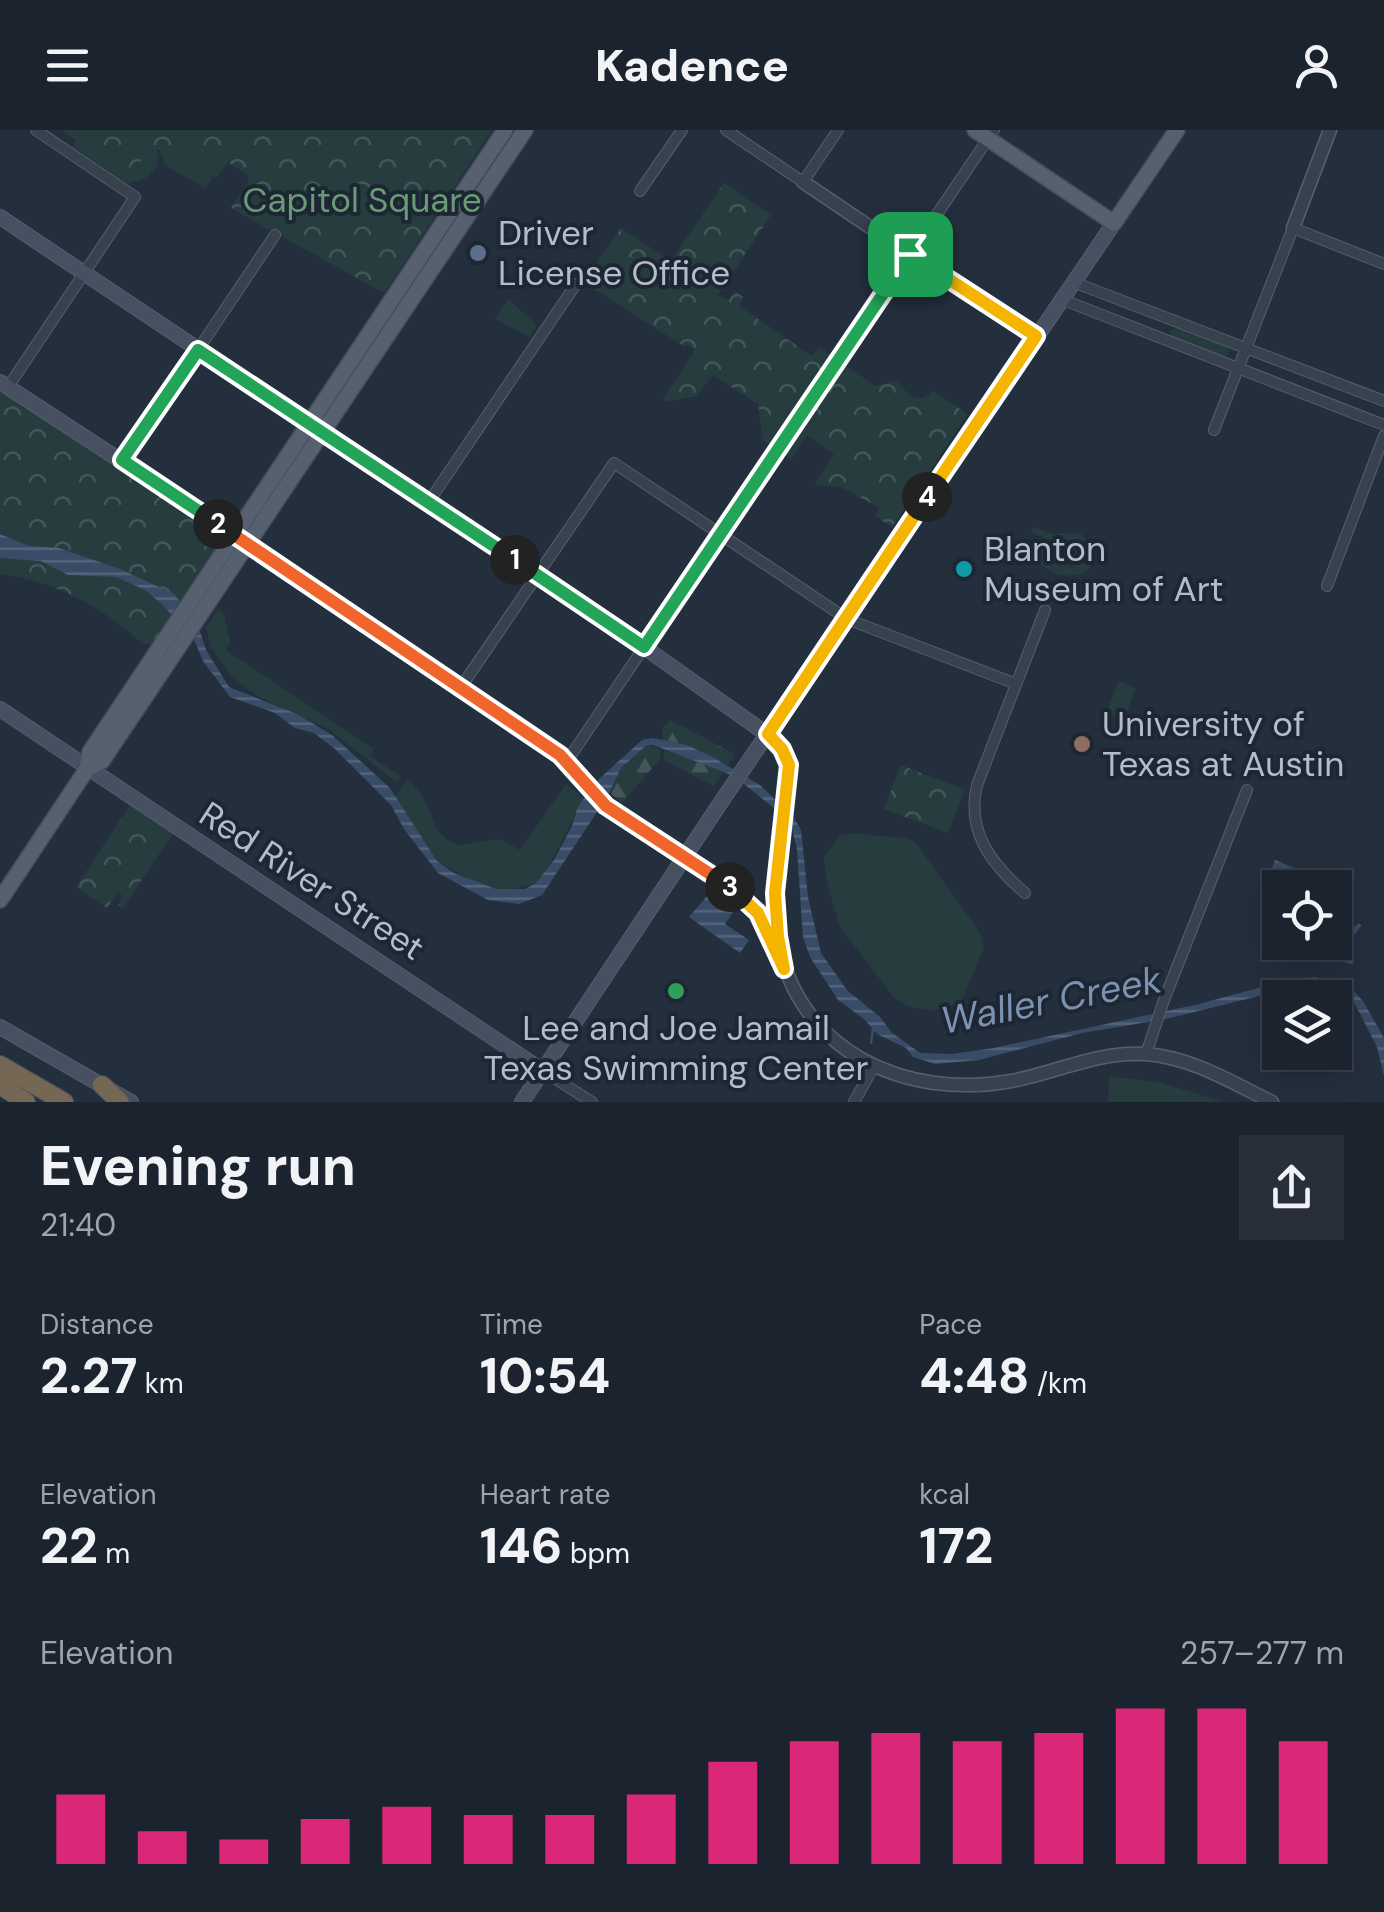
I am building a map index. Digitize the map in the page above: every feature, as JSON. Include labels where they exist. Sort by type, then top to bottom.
[{"type":"highway","points":[[0,1056],[60,1100]]},
{"type":"highway","points":[[0,1065],[60,1100]]},
{"type":"highway","points":[[102,1085],[120,1102]]},
{"type":"highway","points":[[0,1086],[26,1102]]},
{"type":"main road","points":[[487,172],[505,130]]},
{"type":"main road","points":[[0,900],[87,769],[90,752],[174,639],[487,172],[525,130]]},
{"type":"main road","points":[[522,1102],[718,805],[1177,130]]},
{"type":"main road","points":[[985,133],[1114,223]]},
{"type":"main road","points":[[0,217],[768,734]]},
{"type":"main road","points":[[4,384],[241,539],[567,761],[602,802],[684,859]]},
{"type":"main road","points":[[87,769],[102,760],[160,672],[174,639]]},
{"type":"main road","name":"Red River Street","points":[[0,709],[543,1071]]},
{"type":"main road","points":[[1,1027],[131,1102]]},
{"type":"street","points":[[4,384],[136,197],[36,130]]},
{"type":"street","points":[[640,191],[682,130]]},
{"type":"street","points":[[726,130],[1036,336]]},
{"type":"street","points":[[802,182],[838,130]]},
{"type":"street","points":[[1214,430],[1330,130]]},
{"type":"street","points":[[567,761],[910,254],[985,133]]},
{"type":"street","points":[[1293,228],[1384,264]]},
{"type":"street","points":[[122,460],[275,235]]},
{"type":"street","points":[[1074,282],[1384,401]]},
{"type":"street","points":[[428,503],[576,284]]},
{"type":"street","points":[[1061,299],[1384,425]]},
{"type":"street","points":[[1140,330],[1148,310]]},
{"type":"street","points":[[1162,338],[1169,318]]},
{"type":"street","points":[[1327,586],[1384,436]]},
{"type":"street","points":[[461,687],[614,463],[847,619],[1016,684]]},
{"type":"street","points":[[1025,893],[988,853],[977,834],[973,811],[977,785],[1045,610]]},
{"type":"street","points":[[768,734],[789,765],[775,893],[784,969]]},
{"type":"street","points":[[1146,1054],[1247,790]]},
{"type":"street","points":[[684,859],[738,892],[758,913],[804,1006],[826,1032],[874,1066],[924,1083],[979,1085],[1033,1076],[1095,1058],[1146,1054],[1194,1064],[1272,1102]]},
{"type":"street","points":[[738,892],[762,899],[771,890],[777,872]]},
{"type":"street","points":[[854,1102],[874,1066]]},
{"type":"street","name":"Red River Street","points":[[543,1071],[592,1102]]},
{"type":"green space","name":"Capitol Square","points":[[61,130],[492,130],[384,293],[231,208],[249,180],[228,162],[217,178],[186,156],[160,149],[147,154],[126,172]]},
{"type":"green space","points":[[85,130],[157,148],[158,165],[146,178],[127,184],[72,146]]},
{"type":"green space","points":[[153,130],[231,149],[205,189],[164,164]]},
{"type":"green space","points":[[724,183],[771,215],[718,295],[728,301],[735,291],[743,297],[739,306],[812,356],[819,347],[875,386],[896,381],[916,398],[933,391],[968,414],[892,527],[875,516],[880,508],[841,487],[814,485],[834,454],[807,436],[791,459],[763,440],[758,404],[713,375],[697,396],[667,402],[663,399],[695,350],[583,282],[621,228],[671,261]]},
{"type":"green space","points":[[508,299],[537,325],[530,337],[495,319]]},
{"type":"green space","points":[[1178,327],[1227,346],[1229,354],[1222,358],[1171,338],[1170,331]]},
{"type":"green space","points":[[0,387],[221,537],[153,644],[143,644],[112,618],[59,589],[0,574]]},
{"type":"green space","points":[[1033,527],[1053,534],[1080,533],[1095,549],[1089,570],[1070,576],[1046,568],[1025,547],[1027,544],[1066,557],[1063,564],[1071,568],[1074,561],[1080,562],[1082,545],[1071,542],[1069,548],[1031,532]]},
{"type":"green space","points":[[219,608],[231,641],[226,650],[374,749],[370,756],[402,777],[397,783],[330,730],[257,696],[231,676],[211,647],[206,628]]},
{"type":"green space","points":[[1119,681],[1136,688],[1124,719],[1106,713]]},
{"type":"green space","points":[[670,720],[735,754],[728,765],[688,745],[663,740],[662,729]]},
{"type":"green space","points":[[647,745],[660,749],[660,759],[622,803],[609,792],[621,768]]},
{"type":"green space","points":[[664,751],[690,756],[724,771],[713,786],[664,760]]},
{"type":"green space","points":[[901,765],[965,790],[948,833],[884,809]]},
{"type":"green space","points":[[407,780],[423,797],[440,833],[458,845],[500,839],[520,850],[566,784],[584,798],[546,872],[536,883],[510,890],[496,889],[437,861],[395,797]]},
{"type":"green space","points":[[130,805],[173,833],[123,908],[118,905],[123,896],[118,892],[107,908],[76,887]]},
{"type":"green space","points":[[860,833],[916,843],[980,933],[984,947],[961,1003],[931,1011],[907,1006],[894,998],[839,925],[824,856],[841,835]]},
{"type":"green space","points":[[1109,1076],[1162,1083],[1223,1102],[1108,1102]]},
{"type":"water","points":[[0,534],[29,546],[59,548],[120,569],[174,594],[198,625],[206,650],[229,687],[297,714],[332,735],[390,788],[437,861],[454,873],[496,889],[525,889],[536,883],[554,860],[578,806],[599,779],[642,740],[653,738],[687,745],[711,756],[760,785],[794,818],[801,830],[808,897],[821,953],[847,990],[881,1018],[891,1032],[920,1053],[952,1054],[994,1048],[1262,987],[1262,995],[1166,1019],[1082,1033],[979,1060],[935,1064],[913,1057],[906,1048],[877,1034],[838,1000],[810,957],[803,937],[797,849],[790,821],[734,776],[647,745],[621,768],[607,797],[542,895],[519,904],[488,900],[438,873],[391,805],[335,749],[275,713],[230,697],[203,661],[195,642],[145,590],[116,577],[68,575],[41,561],[0,558]]},
{"type":"water","points":[[1275,860],[1300,870],[1271,870]]},
{"type":"water","points":[[708,895],[733,912],[725,924],[749,940],[740,953],[689,917]]},
{"type":"water","points":[[1291,979],[1326,980],[1287,980]]},
{"type":"water","points":[[1352,989],[1384,1038],[1384,1075],[1377,1047],[1356,1006]]},
{"type":"waterway","points":[[871,1043],[873,1029]]},
{"type":"place","name":"Driver License Office","points":[[478,253]]},
{"type":"place","name":"Blanton Museum of Art","points":[[964,569]]},
{"type":"place","name":"University of Texas at Austin","points":[[1082,744]]},
{"type":"place","name":"Lee and Joe Jamail Texas Swimming Center","points":[[676,991]]},
{"type":"route","points":[[910,254],[1036,336],[768,734],[782,749],[789,765],[775,893],[784,969],[766,926],[749,901],[606,806],[560,755],[122,460],[198,350],[644,647],[910,254]]},
{"type":"water label","name":"Waller Creek","points":[[1051,1000]]}]
